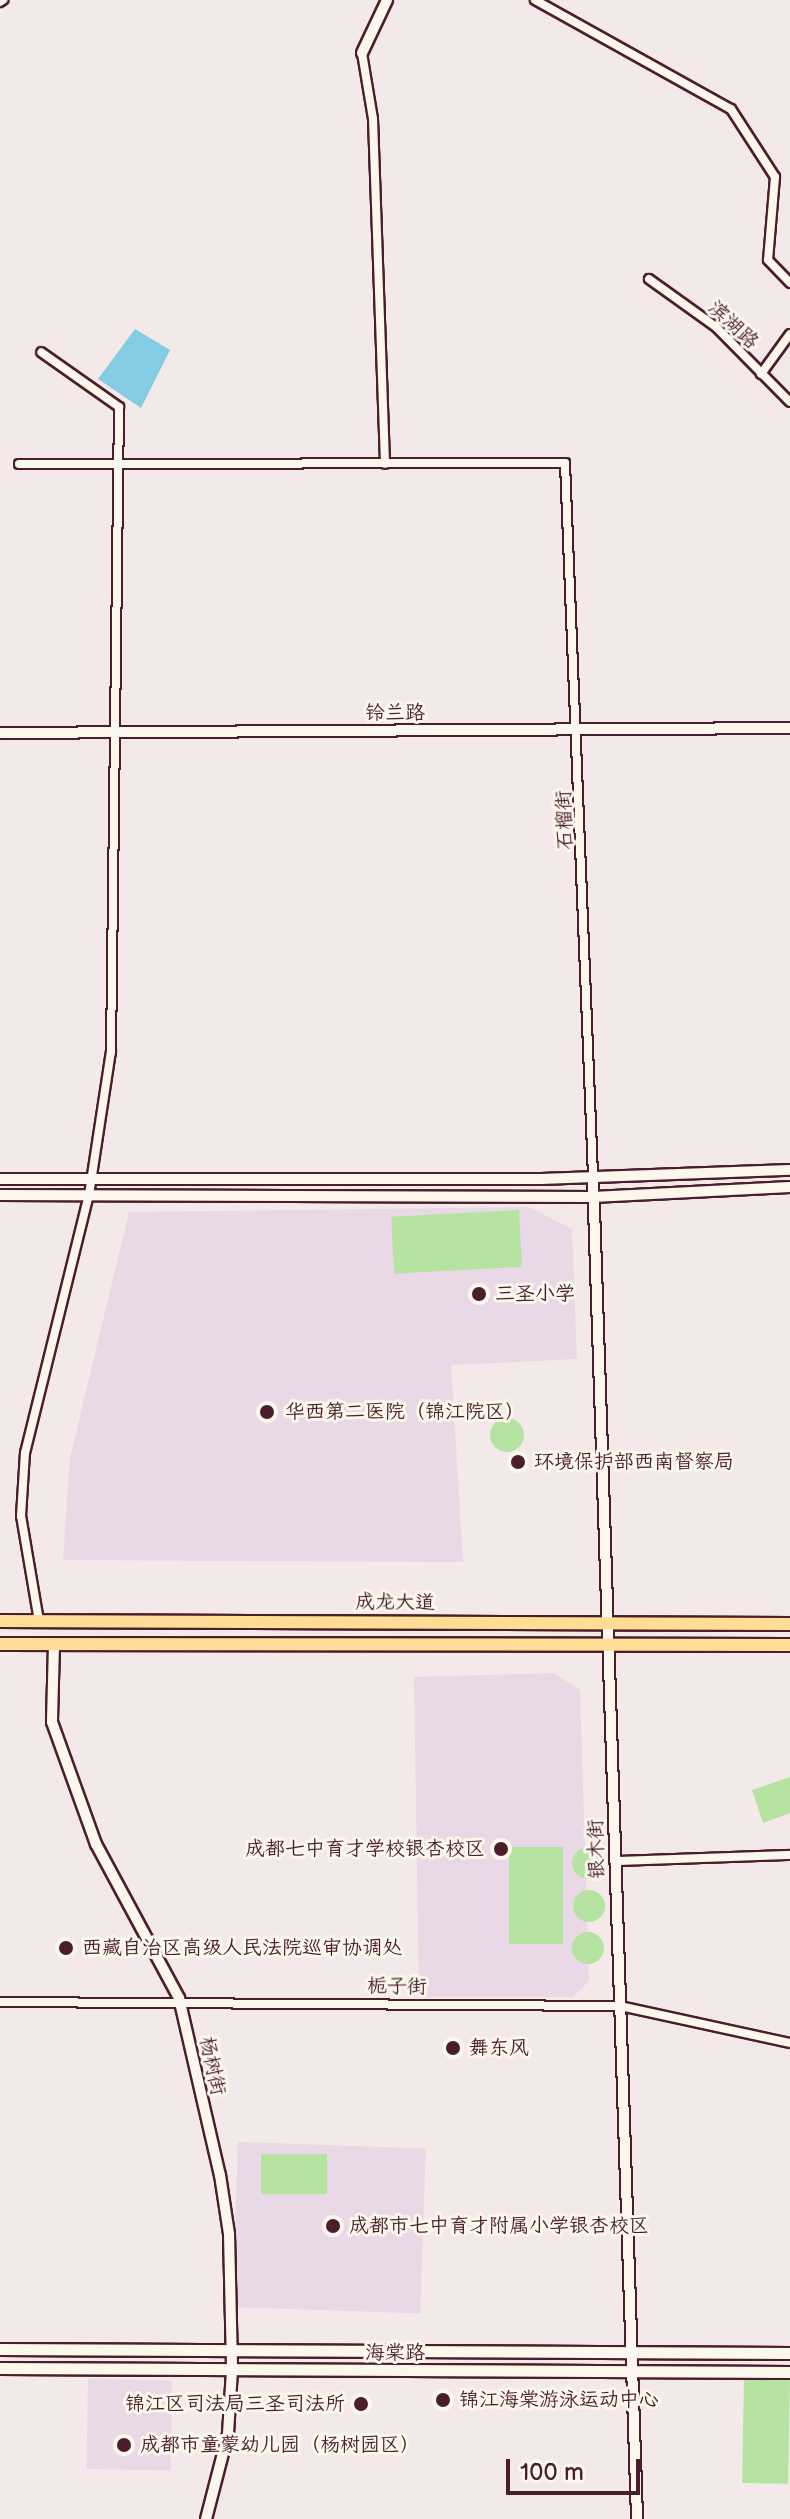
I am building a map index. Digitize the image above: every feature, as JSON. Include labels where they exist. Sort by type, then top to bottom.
[{"type":"highway","name":"成龙大道","points":[[0,1621],[790,1624]]},
{"type":"highway","name":"成龙大道","points":[[0,1644],[790,1645]]},
{"type":"main road","name":"海棠路","points":[[0,2349],[790,2353]]},
{"type":"main road","name":"海棠路","points":[[0,2368],[790,2372]]},
{"type":"street","points":[[377,0],[381,12]]},
{"type":"street","points":[[19,464],[385,464],[373,119],[362,53],[387,0]]},
{"type":"street","points":[[535,0],[731,109],[775,177],[768,260],[790,283]]},
{"type":"street","name":"滨湖路","points":[[649,279],[716,327],[790,402]]},
{"type":"street","points":[[761,374],[790,334]]},
{"type":"street","points":[[39,1621],[21,1516],[25,1453],[89,1195],[89,1179],[111,1052],[114,464],[119,407],[41,352]]},
{"type":"street","name":"石榴街","points":[[385,464],[565,463],[578,729],[593,1177]]},
{"type":"street","name":"铃兰路","points":[[0,733],[790,728]]},
{"type":"street","points":[[0,1179],[593,1177],[790,1170]]},
{"type":"street","name":"银木街","points":[[593,1177],[637,2519]]},
{"type":"street","points":[[0,1195],[593,1197],[790,1187]]},
{"type":"street","name":"杨树街","points":[[54,1644],[52,1722],[68,1775],[118,1891],[179,1998],[229,2234],[232,2370],[228,2434],[206,2519]]},
{"type":"street","points":[[615,1861],[790,1855]]},
{"type":"street","name":"栀子街","points":[[0,2002],[179,1998],[620,2006],[790,2043]]},
{"type":"shaded area","name":"华西第二医院（锦江院区）","points":[[529,1207],[572,1229],[577,1359],[451,1365],[463,1562],[63,1560],[70,1458],[129,1212]]},
{"type":"shaded area","name":"成都七中育才学校银杏校区","points":[[554,1673],[580,1690],[589,1981],[573,1997],[419,1997],[414,1677]]},
{"type":"shaded area","name":"成都市七中育才附属小学银杏校区","points":[[238,2142],[426,2149],[420,2313],[232,2307]]},
{"type":"shaded area","name":"成都市童蒙幼儿园（杨树园区）","points":[[88,2379],[172,2380],[170,2470],[86,2469]]},
{"type":"green space","points":[[519,1210],[522,1267],[394,1274],[391,1217]]},
{"type":"green space","points":[[507,1418],[519,1423],[524,1435],[519,1447],[507,1452],[495,1447],[490,1435],[495,1423]]},
{"type":"green space","points":[[790,1777],[790,1813],[763,1823],[752,1790]]},
{"type":"green space","points":[[509,1847],[563,1847],[563,1944],[509,1944]]},
{"type":"green space","points":[[588,1847],[599,1852],[604,1863],[599,1874],[588,1879],[577,1874],[572,1863],[577,1852]]},
{"type":"green space","points":[[589,1890],[600,1895],[605,1906],[600,1917],[589,1922],[578,1917],[573,1906],[578,1895]]},
{"type":"green space","points":[[588,1932],[599,1937],[604,1948],[599,1959],[588,1964],[577,1959],[572,1948],[577,1937]]},
{"type":"green space","points":[[261,2154],[327,2154],[327,2194],[261,2194]]},
{"type":"green space","points":[[744,2375],[790,2376],[788,2484],[742,2483]]},
{"type":"water","points":[[135,329],[170,350],[141,408],[98,379]]},
{"type":"place","name":"三圣小学","points":[[479,1294]]},
{"type":"place","name":"华西第二医院（锦江院区）","points":[[267,1412]]},
{"type":"place","name":"环境保护部西南督察局","points":[[518,1462]]},
{"type":"place","name":"成都七中育才学校银杏校区","points":[[501,1849]]},
{"type":"place","name":"西藏自治区高级人民法院巡审协调处","points":[[66,1948]]},
{"type":"place","name":"舞东风","points":[[453,2048]]},
{"type":"place","name":"成都市七中育才附属小学银杏校区","points":[[333,2226]]},
{"type":"place","name":"锦江海棠游泳运动中心","points":[[443,2400]]},
{"type":"place","name":"锦江区司法局三圣司法所","points":[[361,2404]]},
{"type":"place","name":"成都市童蒙幼儿园（杨树园区）","points":[[124,2445]]}]
